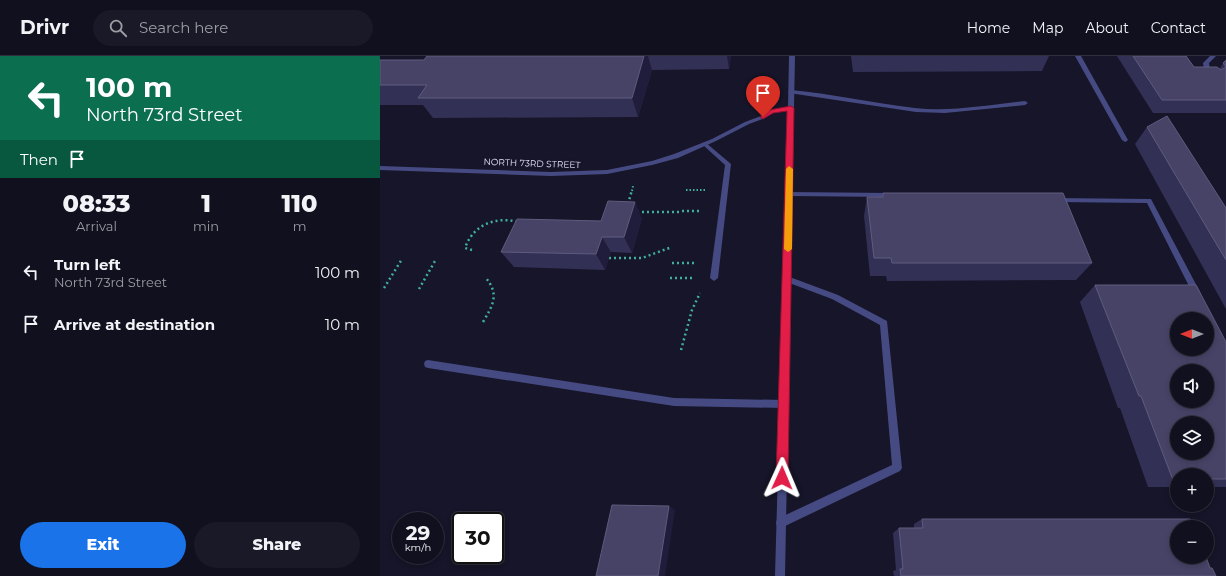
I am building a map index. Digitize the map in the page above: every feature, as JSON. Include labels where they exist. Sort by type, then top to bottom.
[{"type":"street","points":[[780,576],[792,56]]},
{"type":"street","points":[[1078,56],[1124,140]]},
{"type":"street","points":[[1211,80],[1207,74],[1206,63],[1213,56]]},
{"type":"street","points":[[791,92],[916,110],[945,111],[1025,103]]},
{"type":"street","name":"NORTH 73RD STREET","points":[[380,168],[552,174],[588,174],[607,172],[652,163],[676,156],[763,117],[771,111],[791,108]]},
{"type":"street","points":[[705,144],[728,164],[714,278]]},
{"type":"street","points":[[789,194],[900,194]]},
{"type":"street","points":[[1048,200],[1148,201],[1200,299]]},
{"type":"street","points":[[781,523],[897,468],[884,323],[835,297],[787,279]]},
{"type":"street","points":[[428,364],[674,402],[784,404]]},
{"type":"path","points":[[628,204],[634,183]]},
{"type":"path","points":[[686,190],[707,190]]},
{"type":"path","points":[[634,212],[704,211]]},
{"type":"path","points":[[472,250],[465,248],[466,243],[473,231],[479,226],[506,219],[522,224]]},
{"type":"path","points":[[609,258],[642,258],[672,247]]},
{"type":"path","points":[[384,288],[402,259]]},
{"type":"path","points":[[419,289],[435,261]]},
{"type":"path","points":[[672,263],[697,263]]},
{"type":"path","points":[[483,322],[492,304],[495,292],[485,277]]},
{"type":"path","points":[[670,278],[694,278]]},
{"type":"path","points":[[681,350],[692,310],[701,290]]},
{"type":"building","points":[[427,56],[644,56],[632,98],[418,98],[427,85],[380,85],[380,60],[424,60]]},
{"type":"building","points":[[1133,56],[1186,56],[1194,67],[1217,67],[1221,70],[1226,67],[1226,100],[1162,100]]},
{"type":"building","points":[[1226,60],[1226,67],[1223,63]]},
{"type":"building","points":[[1167,116],[1226,208],[1226,260],[1147,127]]},
{"type":"building","points":[[883,193],[1063,193],[1092,263],[892,263],[891,258],[874,258],[867,197],[883,197]]},
{"type":"building","points":[[608,201],[635,202],[624,237],[602,237],[596,254],[501,252],[517,219],[601,221]]},
{"type":"building","points":[[1095,285],[1196,285],[1210,312],[1170,312],[1170,356],[1214,356],[1214,319],[1226,342],[1226,479],[1214,479],[1214,468],[1170,468],[1170,472],[1141,396],[1139,396]]},
{"type":"building","points":[[612,505],[669,506],[658,576],[596,576]]},
{"type":"building","points":[[922,519],[1190,519],[1170,520],[1170,564],[1209,564],[1216,576],[901,576],[900,569],[903,569],[899,528],[923,528]]},
{"type":"slow traffic","points":[[788,249],[789,169]]},
{"type":"route","points":[[763,117],[771,111],[791,108],[782,478]]}]
